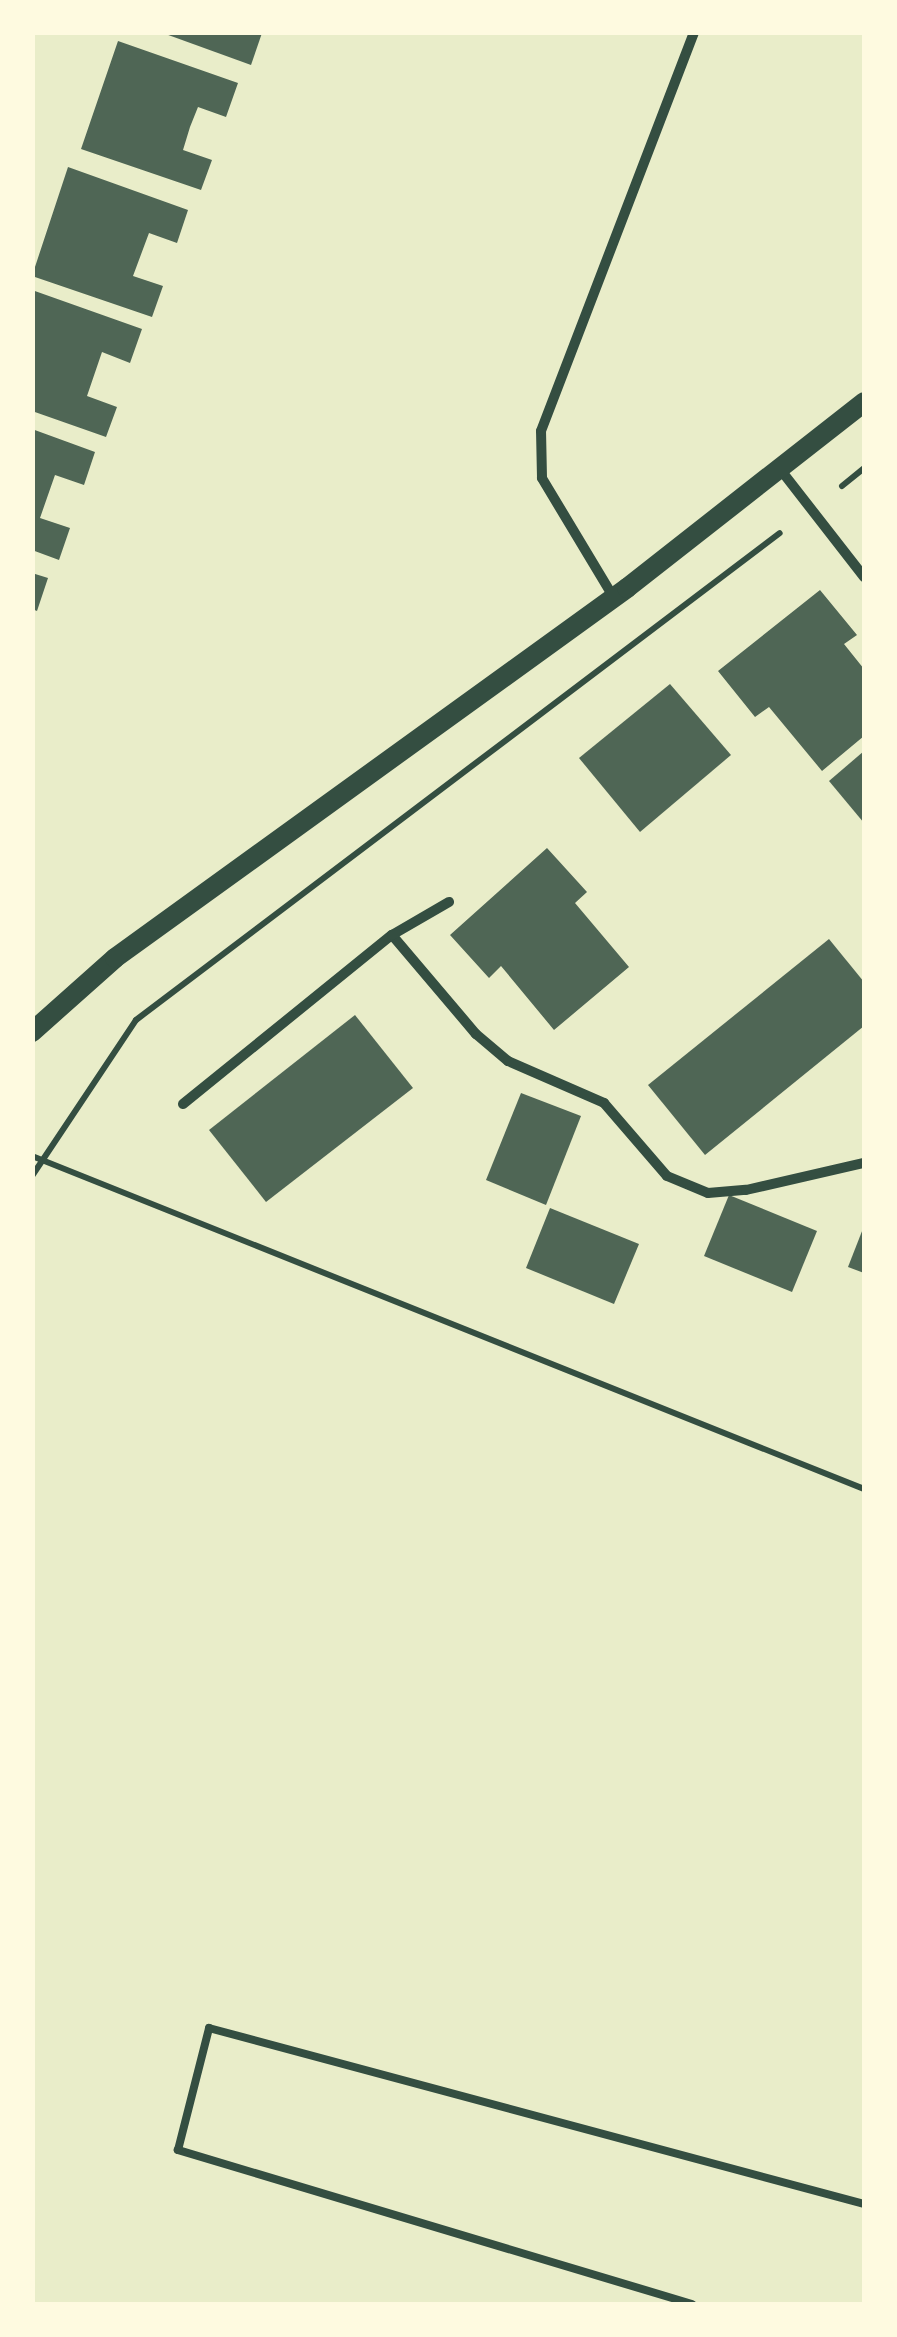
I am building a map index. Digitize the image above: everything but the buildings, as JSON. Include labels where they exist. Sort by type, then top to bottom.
[{"type":"main road","points":[[32,1032],[114,958],[614,598],[864,402]]},
{"type":"street","points":[[614,598],[542,478],[542,431],[694,32]]},
{"type":"street","points":[[780,469],[864,577]]},
{"type":"street","points":[[183,1104],[392,935],[449,902]]},
{"type":"street","points":[[392,935],[476,1034],[508,1061],[604,1103],[667,1176],[708,1192],[746,1190],[864,1163]]},
{"type":"lane","points":[[692,2304],[178,2150],[209,2028],[864,2204]]},
{"type":"path","points":[[32,1176],[136,1020],[864,468]]},
{"type":"path","points":[[32,1156],[864,1488]]}]
